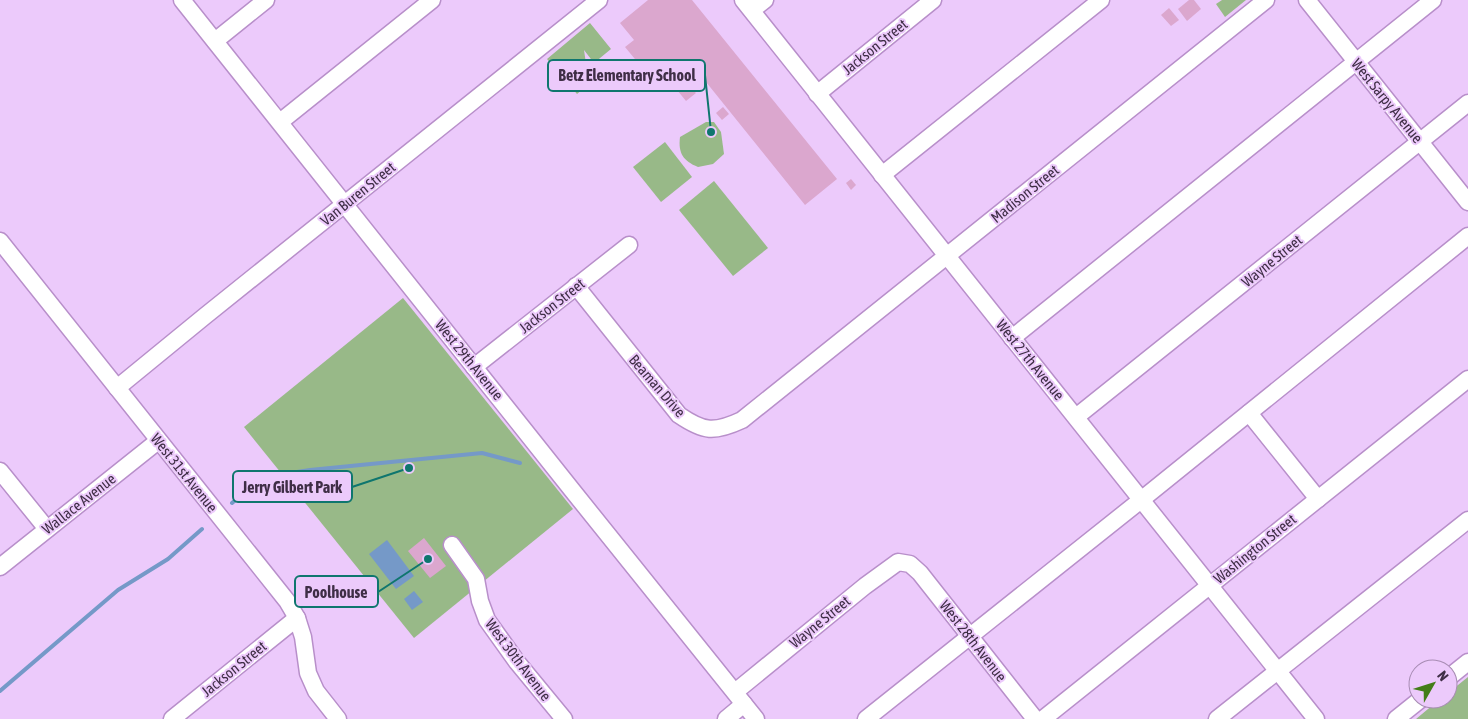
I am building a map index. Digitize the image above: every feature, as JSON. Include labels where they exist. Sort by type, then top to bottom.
[{"type":"street","name":"West 29th Avenue","points":[[182,0],[756,719]]},
{"type":"street","points":[[214,41],[266,0]]},
{"type":"street","points":[[280,122],[432,0]]},
{"type":"street","name":"Van Buren Street","points":[[118,388],[599,0]]},
{"type":"street","points":[[748,5],[765,0]]},
{"type":"street","name":"Jackson Street","points":[[817,94],[933,0]]},
{"type":"street","points":[[882,176],[1101,0]]},
{"type":"street","name":"Madison Street","points":[[784,387],[1266,0]]},
{"type":"street","name":"West Sarpy Avenue","points":[[1307,0],[1468,202]]},
{"type":"street","points":[[1012,338],[1433,0]]},
{"type":"street","name":"West 27th Avenue","points":[[748,5],[882,176],[1316,719]]},
{"type":"street","name":"Wayne Street","points":[[1076,417],[1468,103]]},
{"type":"street","points":[[866,719],[1468,236]]},
{"type":"street","name":"West 31st Avenue","points":[[0,241],[287,601],[297,618],[303,637],[308,673],[316,691],[338,719]]},
{"type":"street","name":"Jackson Street","points":[[474,367],[629,245]]},
{"type":"street","name":"Beaman Drive","points":[[576,286],[678,415],[695,426],[712,430],[727,427],[742,420],[784,387]]},
{"type":"street","name":"Washington Street","points":[[1043,719],[1468,379]]},
{"type":"street","points":[[1249,413],[1318,499]]},
{"type":"street","name":"Wallace Avenue","points":[[0,567],[158,441]]},
{"type":"street","points":[[0,471],[47,529]]},
{"type":"street","points":[[1217,719],[1468,520]]},
{"type":"street","name":"West 30th Avenue","points":[[452,545],[476,578],[480,601],[487,620],[517,662],[564,719]]},
{"type":"street","name":"Wayne Street","points":[[726,719],[740,698],[865,586],[898,562],[910,564]]},
{"type":"street","name":"West 28th Avenue","points":[[910,564],[920,573],[1035,719]]},
{"type":"street","name":"Jackson Street","points":[[172,719],[297,618]]},
{"type":"street","points":[[1458,670],[1468,662]]},
{"type":"street","points":[[1396,719],[1408,709]]},
{"type":"green space","points":[[1222,0],[1246,0],[1225,17],[1216,4]]},
{"type":"green space","points":[[590,23],[611,49],[594,63],[584,50],[589,84],[577,94],[547,59]]},
{"type":"green space","points":[[706,122],[714,122],[721,132],[724,154],[713,164],[698,167],[683,156],[680,148],[680,137]]},
{"type":"green space","points":[[665,142],[692,177],[661,202],[633,167]]},
{"type":"green space","points":[[714,181],[768,248],[733,276],[679,210]]},
{"type":"green space","points":[[403,298],[573,509],[414,638],[244,427]]},
{"type":"green space","points":[[1468,677],[1468,719],[1416,719],[1428,709],[1458,709],[1458,685]]},
{"type":"water","points":[[387,540],[414,576],[396,589],[369,554]]},
{"type":"water","points":[[414,591],[423,602],[412,610],[404,599]]},
{"type":"building","points":[[648,0],[692,0],[837,179],[805,205],[702,77],[690,87],[696,93],[686,101],[659,68],[649,76],[625,47],[634,40],[620,23]]},
{"type":"building","points":[[1189,0],[1194,0],[1201,9],[1187,21],[1178,9]]},
{"type":"building","points":[[1169,8],[1179,20],[1171,26],[1161,15]]},
{"type":"building","points":[[723,107],[729,114],[722,120],[716,113]]},
{"type":"building","points":[[851,179],[856,185],[851,190],[846,183]]},
{"type":"building","points":[[424,538],[446,566],[430,578],[408,551]]},
{"type":"waterway","points":[[232,503],[248,489],[271,476],[310,470],[482,453],[520,463]]},
{"type":"waterway","points":[[0,691],[118,590],[168,559],[202,529]]},
{"type":"place","name":"Betz Elementary School","points":[[711,132]]},
{"type":"place","name":"Jerry Gilbert Park","points":[[409,468]]},
{"type":"place","name":"Poolhouse","points":[[428,559]]}]
